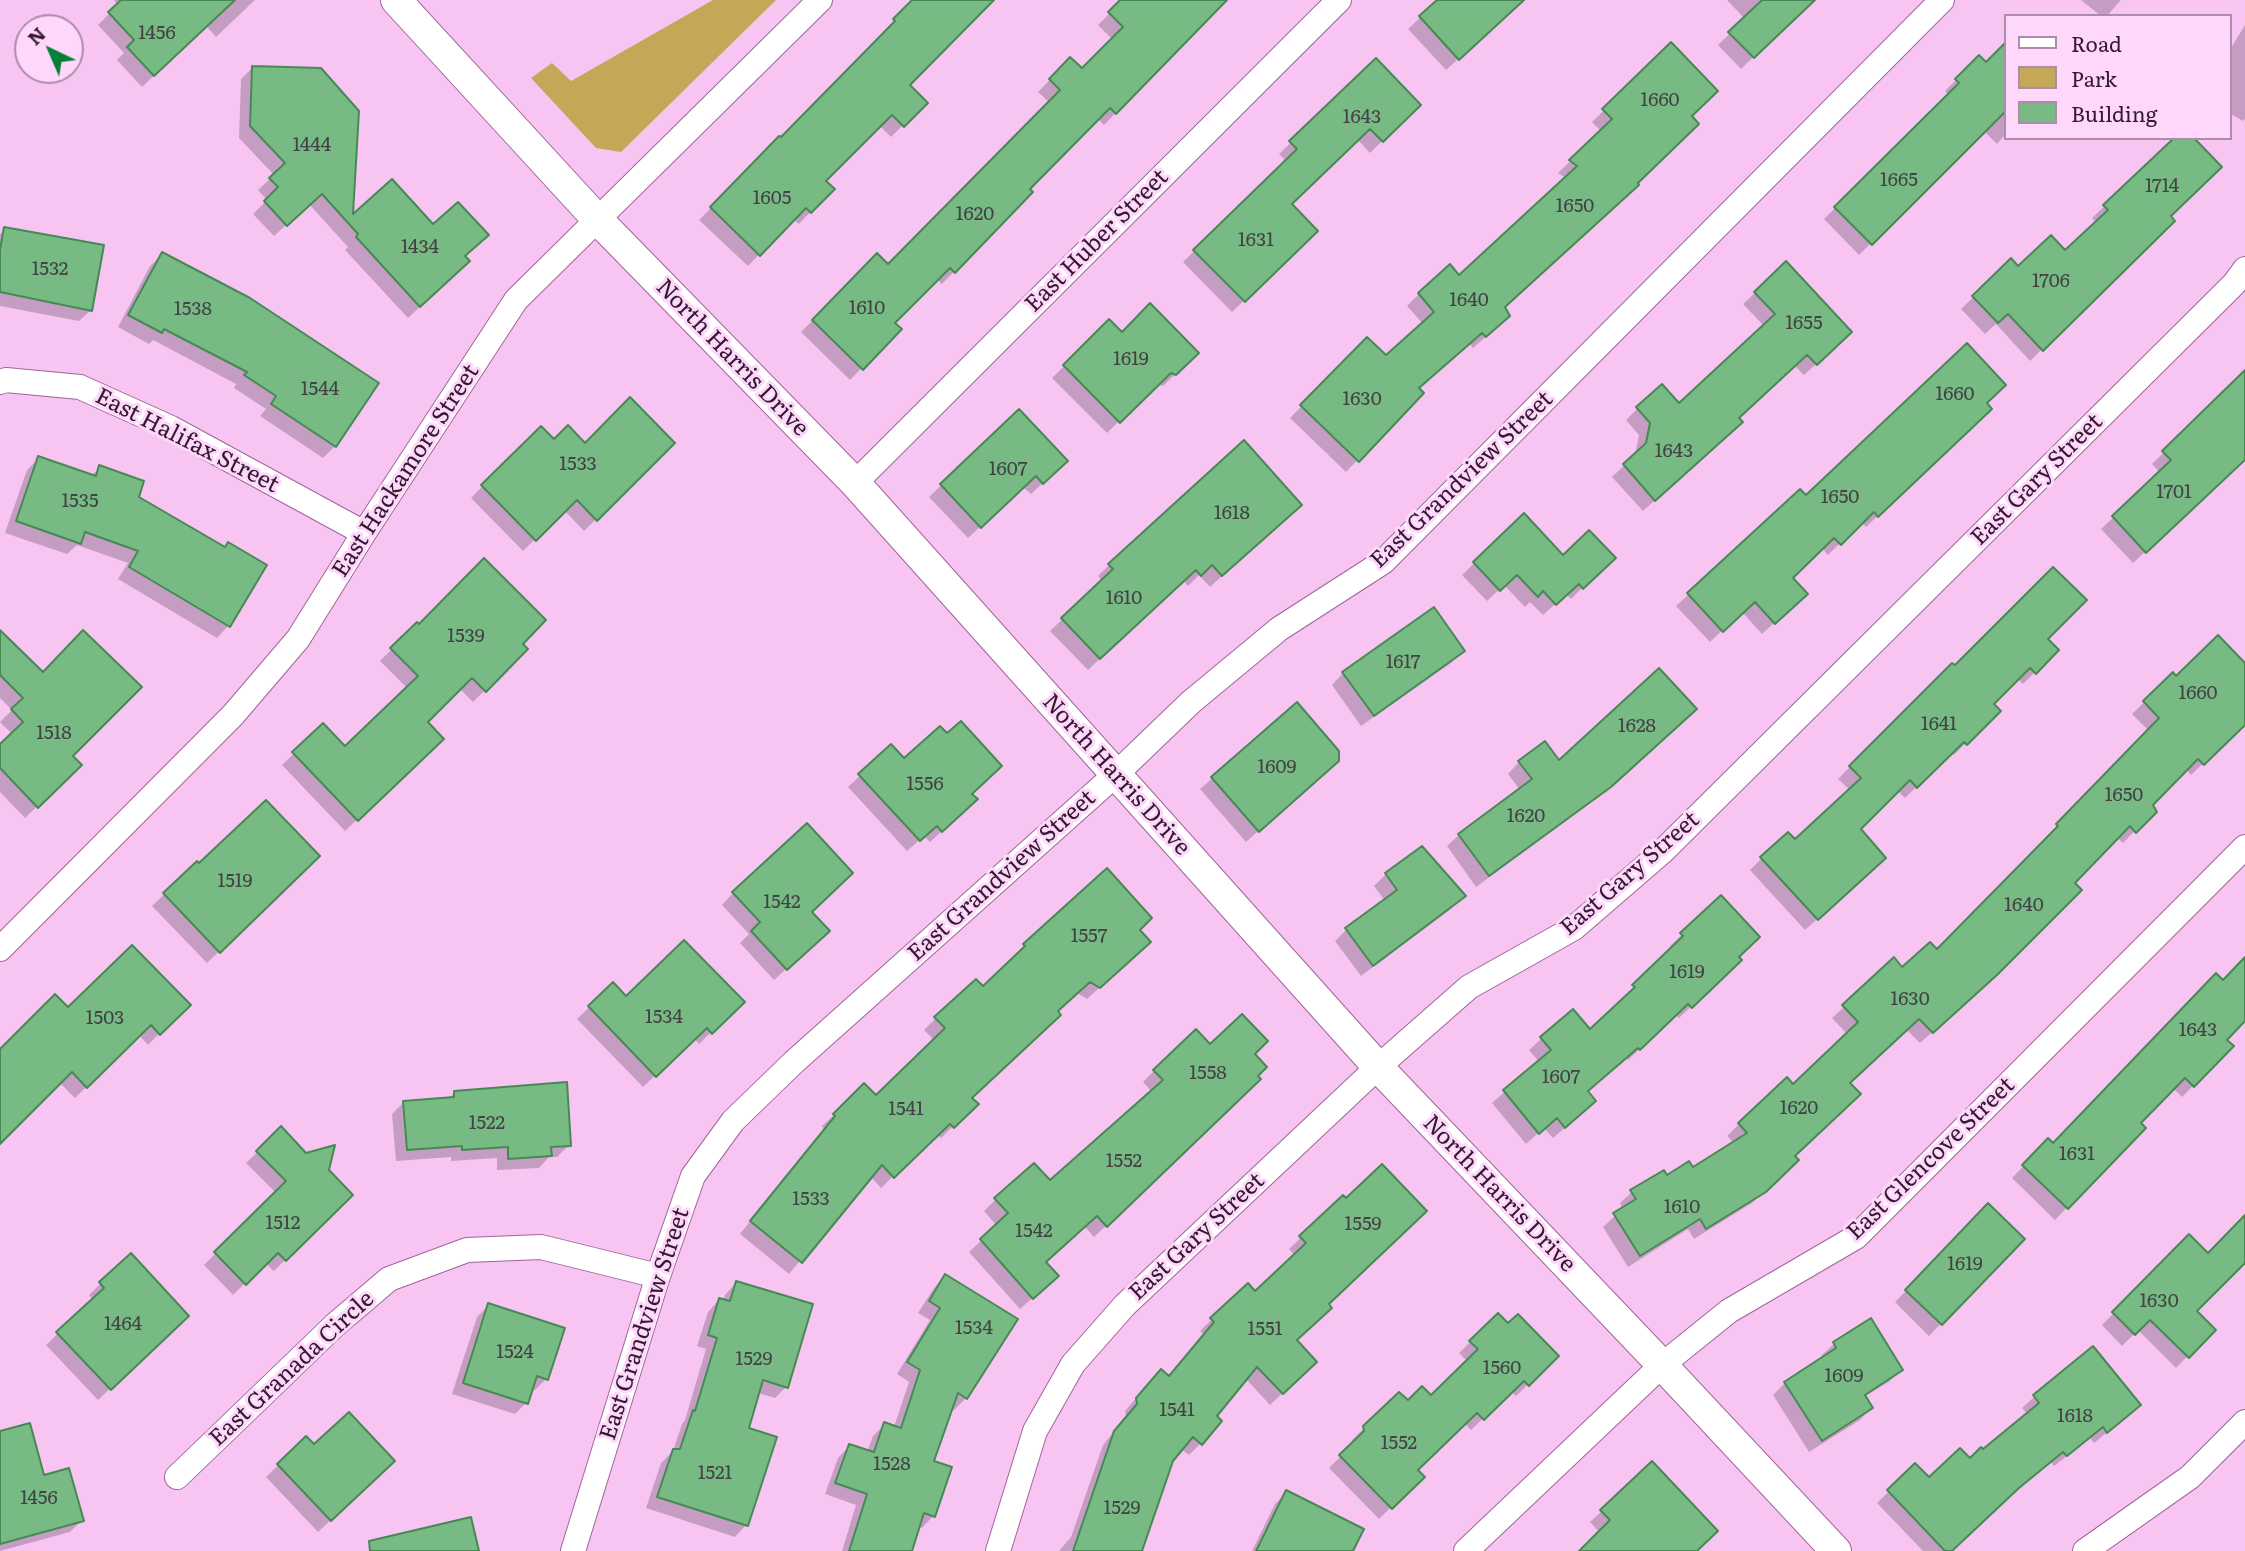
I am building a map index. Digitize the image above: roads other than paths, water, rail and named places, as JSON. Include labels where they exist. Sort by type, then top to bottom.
[{"type":"street","name":"North Harris Drive","points":[[396,0],[597,219],[855,483],[1378,1068],[1836,1551]]},
{"type":"street","name":"East Hackamore Street","points":[[0,950],[233,715],[298,639],[516,300],[820,0]]},
{"type":"street","name":"East Huber Street","points":[[855,483],[1339,0]]},
{"type":"street","name":"East Grandview Street","points":[[573,1551],[658,1276],[693,1176],[733,1121],[794,1062],[1115,775],[1191,702],[1279,629],[1383,562],[1942,0]]},
{"type":"street","name":"East Gary Street","points":[[998,1551],[1035,1431],[1073,1364],[1125,1305],[1469,986],[1574,928],[1662,852],[2234,284],[2245,269]]},
{"type":"street","name":"East Halifax Street","points":[[0,382],[6,380],[79,387],[171,428],[365,533]]},
{"type":"street","name":"East Glencove Street","points":[[1466,1551],[1662,1365],[1729,1311],[1856,1237],[2245,847]]},
{"type":"street","name":"East Granada Circle","points":[[177,1477],[335,1325],[389,1279],[467,1250],[541,1247],[658,1276]]},
{"type":"street","points":[[2085,1551],[2190,1477],[2245,1422]]}]
